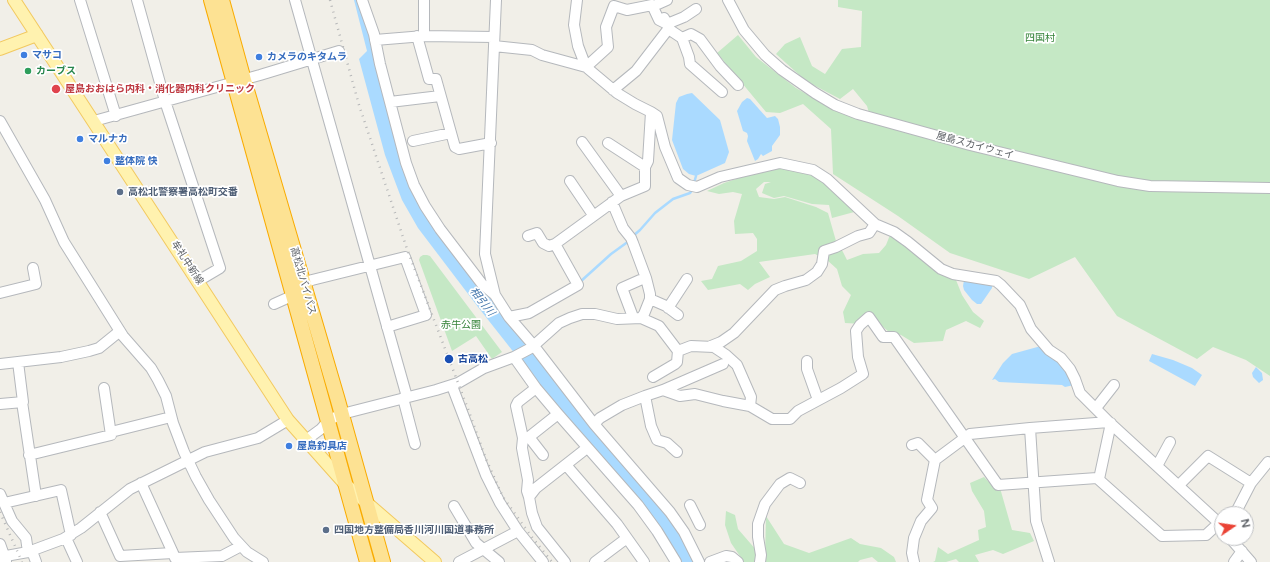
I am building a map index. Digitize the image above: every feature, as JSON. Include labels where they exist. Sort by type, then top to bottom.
[{"type":"highway","name":"高松北バイパス","points":[[211,0],[239,81],[304,283],[383,562]]},
{"type":"highway","name":"高松北バイパス","points":[[222,0],[239,81],[294,295],[367,562]]},
{"type":"main road","name":"牟礼中新線","points":[[14,0],[288,420],[345,484],[435,562]]},
{"type":"main road","points":[[0,49],[37,35]]},
{"type":"street","points":[[80,0],[116,116]]},
{"type":"street","points":[[137,0],[165,101],[220,268],[198,281]]},
{"type":"street","points":[[295,0],[387,327],[415,444]]},
{"type":"street","points":[[362,0],[374,34],[406,163],[414,185],[425,206],[440,229],[482,284],[496,295]]},
{"type":"street","points":[[424,0],[420,36],[429,79],[436,79],[455,147],[459,149],[491,143]]},
{"type":"street","points":[[496,0],[485,254],[496,295],[510,317],[594,424],[676,520],[684,532],[699,562]]},
{"type":"street","points":[[577,0],[574,25],[578,46],[586,67]]},
{"type":"street","name":"屋島スカイウェイ","points":[[728,0],[744,30],[765,55],[782,70],[797,82],[821,97],[835,105],[858,114],[977,147],[1118,181],[1150,186],[1270,188]]},
{"type":"street","points":[[660,1],[668,26]]},
{"type":"street","points":[[586,67],[608,47],[606,28],[614,6],[627,10],[652,5],[659,20],[682,38],[690,64],[722,92]]},
{"type":"street","points":[[613,90],[636,71],[668,26],[696,9]]},
{"type":"street","points":[[682,38],[691,34],[700,39],[720,66],[738,85]]},
{"type":"street","points":[[375,40],[420,36],[494,41],[532,50],[542,55],[586,67],[613,90],[658,116],[665,147],[678,178],[688,185],[697,187],[720,177],[780,163],[813,170],[827,179],[875,224],[894,232],[940,269],[952,274],[996,281],[1001,285],[1020,305],[1031,329],[1049,350],[1060,358],[1070,369],[1076,379],[1080,393],[1214,518]]},
{"type":"street","points":[[94,121],[239,81],[339,51]]},
{"type":"street","points":[[390,102],[440,96]]},
{"type":"street","points":[[528,236],[537,233],[543,243],[550,246],[555,244],[621,196],[645,186],[651,112]]},
{"type":"street","points":[[0,121],[4,137],[44,200],[64,242],[120,331],[151,368],[158,380],[166,396],[171,417],[188,460],[212,505],[240,546],[263,562]]},
{"type":"street","points":[[413,141],[451,133]]},
{"type":"street","points":[[582,142],[621,196]]},
{"type":"street","points":[[608,143],[646,166]]},
{"type":"street","points":[[570,181],[593,215]]},
{"type":"street","points":[[306,440],[321,429],[328,420],[342,414],[452,386],[484,368],[516,356],[533,347],[559,324],[570,318],[582,314],[595,314],[617,319],[637,317],[644,314],[650,299],[646,278],[631,238],[623,228],[612,202]]},
{"type":"street","points":[[678,351],[691,346],[711,346],[721,342],[734,332],[774,290],[806,280],[817,272],[822,264],[824,251],[858,236],[869,233],[875,224]]},
{"type":"street","points":[[510,317],[529,313],[578,285],[555,244]]},
{"type":"street","points":[[274,304],[294,295],[304,283],[312,280],[405,257],[426,315],[387,327]]},
{"type":"street","points":[[0,293],[36,284],[33,268]]},
{"type":"street","points":[[668,308],[687,279]]},
{"type":"street","points":[[640,280],[622,288],[637,317],[659,326],[678,351],[677,362],[653,377]]},
{"type":"street","points":[[650,299],[678,315]]},
{"type":"street","points":[[662,390],[680,396],[695,394],[750,406],[772,419],[790,419],[798,410],[841,388],[863,374],[858,357],[856,332],[860,325],[869,318],[883,337],[894,337],[998,484],[1097,478],[1162,536],[1206,535],[1214,530]]},
{"type":"street","points":[[0,364],[62,357],[99,348],[120,331]]},
{"type":"street","points":[[711,346],[726,355],[737,365],[751,397],[750,406]]},
{"type":"street","points":[[516,356],[536,388],[638,505],[657,531],[676,562]]},
{"type":"street","points":[[808,361],[807,369],[818,400]]},
{"type":"street","points":[[18,362],[29,455],[36,496]]},
{"type":"street","points":[[594,424],[600,418],[622,406],[723,364]]},
{"type":"street","points":[[1096,408],[1114,385]]},
{"type":"street","points":[[452,386],[486,475],[500,503],[518,531],[543,562]]},
{"type":"street","points":[[104,388],[111,432]]},
{"type":"street","points":[[536,388],[518,402],[516,406],[526,438],[543,455]]},
{"type":"street","points":[[645,396],[651,426],[657,440],[667,443],[677,452]]},
{"type":"street","points":[[0,404],[22,402]]},
{"type":"street","points":[[558,414],[526,438],[522,448],[528,480],[527,491],[532,514],[537,527],[565,562]]},
{"type":"street","points":[[29,455],[111,435],[111,432],[171,417]]},
{"type":"street","points":[[0,544],[4,558],[30,552],[68,536],[130,489],[205,452],[258,438],[288,420]]},
{"type":"street","points":[[914,562],[912,553],[914,538],[921,521],[932,508],[927,500],[935,460],[970,434],[1110,422]]},
{"type":"street","points":[[1099,479],[1110,422]]},
{"type":"street","points":[[1030,428],[1036,521],[1049,562]]},
{"type":"street","points":[[1158,466],[1170,442]]},
{"type":"street","points":[[912,445],[918,443],[935,460]]},
{"type":"street","points":[[529,496],[536,488],[587,448]]},
{"type":"street","points":[[1178,485],[1208,456],[1251,483]]},
{"type":"street","points":[[1239,506],[1251,483],[1268,462]]},
{"type":"street","points":[[566,465],[617,524],[644,562]]},
{"type":"street","points":[[760,562],[761,555],[758,524],[765,504],[780,484],[790,478],[800,482]]},
{"type":"street","points":[[141,484],[174,558]]},
{"type":"street","points":[[36,562],[30,552],[26,538],[12,521],[2,499],[36,496],[61,490],[68,536],[76,562]]},
{"type":"street","points":[[454,506],[476,543],[499,562]]},
{"type":"street","points":[[676,520],[691,509],[700,525]]},
{"type":"street","points":[[100,512],[120,556],[203,559],[222,556],[240,546]]},
{"type":"street","points":[[459,562],[483,548],[518,531]]},
{"type":"street","points":[[595,562],[627,538]]},
{"type":"street","points":[[1238,546],[1251,562]]},
{"type":"street","points":[[1234,562],[1242,550]]},
{"type":"street","points":[[710,562],[726,556],[732,557],[738,562]]},
{"type":"green space","name":"四国村","points":[[838,0],[1270,0],[1270,376],[1246,360],[1213,347],[1197,359],[1117,316],[1075,257],[1029,279],[950,253],[898,216],[833,174],[831,129],[803,104],[780,113],[766,112],[717,53],[738,35],[756,57],[796,88],[832,109],[871,120],[867,106],[853,89],[840,99],[806,81],[776,54],[785,44],[800,37],[812,66],[825,74],[842,49],[861,47],[862,11],[838,7]]},
{"type":"green space","points":[[769,168],[785,168],[812,173],[858,211],[832,218],[829,205],[812,204],[784,196],[774,198],[762,193],[765,184],[771,182],[764,182],[756,189],[759,197],[774,199],[785,197],[816,207],[828,213],[836,241],[847,260],[863,254],[879,253],[886,245],[890,235],[911,248],[938,271],[956,280],[962,295],[973,312],[984,321],[980,328],[966,321],[946,330],[943,341],[914,343],[901,335],[889,332],[881,325],[845,323],[843,312],[851,295],[842,286],[837,269],[827,260],[815,254],[759,262],[770,277],[755,284],[748,290],[740,284],[708,290],[701,281],[712,279],[718,266],[741,261],[757,251],[757,239],[753,233],[735,234],[734,221],[742,194],[733,192],[719,194],[707,191],[724,183]]},
{"type":"green space","name":"赤牛公園","points":[[423,255],[430,256],[502,352],[492,359],[476,336],[452,351],[419,260]]},
{"type":"green space","points":[[984,477],[993,486],[1000,488],[1012,530],[1030,533],[1034,541],[1003,554],[993,550],[975,555],[979,562],[959,562],[956,559],[946,562],[933,562],[935,561],[938,547],[948,554],[979,540],[978,530],[986,527],[984,511],[972,491],[970,483]]},
{"type":"green space","points":[[726,511],[735,515],[738,529],[765,558],[766,516],[784,544],[809,553],[851,538],[860,544],[881,548],[894,557],[896,562],[878,562],[872,557],[860,560],[858,562],[744,562],[731,543],[725,525]]},
{"type":"water","name":"相引川","points":[[354,0],[359,0],[371,40],[403,164],[464,265],[551,375],[657,501],[690,549],[689,553],[694,562],[679,562],[478,307],[418,228],[402,200],[385,155],[359,59],[367,51]]},
{"type":"water","points":[[692,93],[720,120],[729,152],[725,163],[696,176],[689,174],[683,169],[672,140],[676,103],[679,97]]},
{"type":"water","points":[[747,98],[750,99],[767,118],[775,116],[778,119],[780,127],[780,135],[772,146],[772,151],[763,156],[761,154],[755,161],[747,141],[747,133],[743,131],[737,111],[742,102]]},
{"type":"water","points":[[964,280],[992,285],[992,288],[981,304],[977,304],[972,300],[964,290]]},
{"type":"water","points":[[1041,346],[1059,360],[1074,385],[1065,387],[1062,385],[999,382],[995,379],[992,380],[1003,363],[1012,354]]},
{"type":"water","points":[[1152,354],[1173,360],[1192,368],[1202,375],[1195,386],[1149,361]]},
{"type":"water","points":[[1256,367],[1262,373],[1263,380],[1259,383],[1253,377],[1252,373]]},
{"type":"waterway","points":[[694,183],[696,176]]},
{"type":"waterway","points":[[633,236],[655,213],[673,199],[690,193],[693,189]]},
{"type":"waterway","points":[[580,282],[611,254],[629,241]]},
{"type":"railway","points":[[330,0],[359,105],[407,249],[486,459],[503,497],[552,562]]},
{"type":"railway","points":[[0,512],[22,562]]},
{"type":"place","name":"マサコ","points":[[24,55]]},
{"type":"place","name":"カメラのキタムラ","points":[[259,57]]},
{"type":"place","name":"カーブス","points":[[28,71]]},
{"type":"place","name":"屋島おおはら内科・消化器内科クリニック","points":[[56,89]]},
{"type":"place","name":"マルナカ","points":[[80,139]]},
{"type":"place","name":"整体院 快","points":[[107,161]]},
{"type":"place","name":"高松北警察署高松町交番","points":[[120,192]]},
{"type":"place","name":"古高松","points":[[449,359]]},
{"type":"place","name":"屋島釣具店","points":[[289,446]]},
{"type":"place","name":"四国地方整備局香川河川国道事務所","points":[[326,530]]}]
